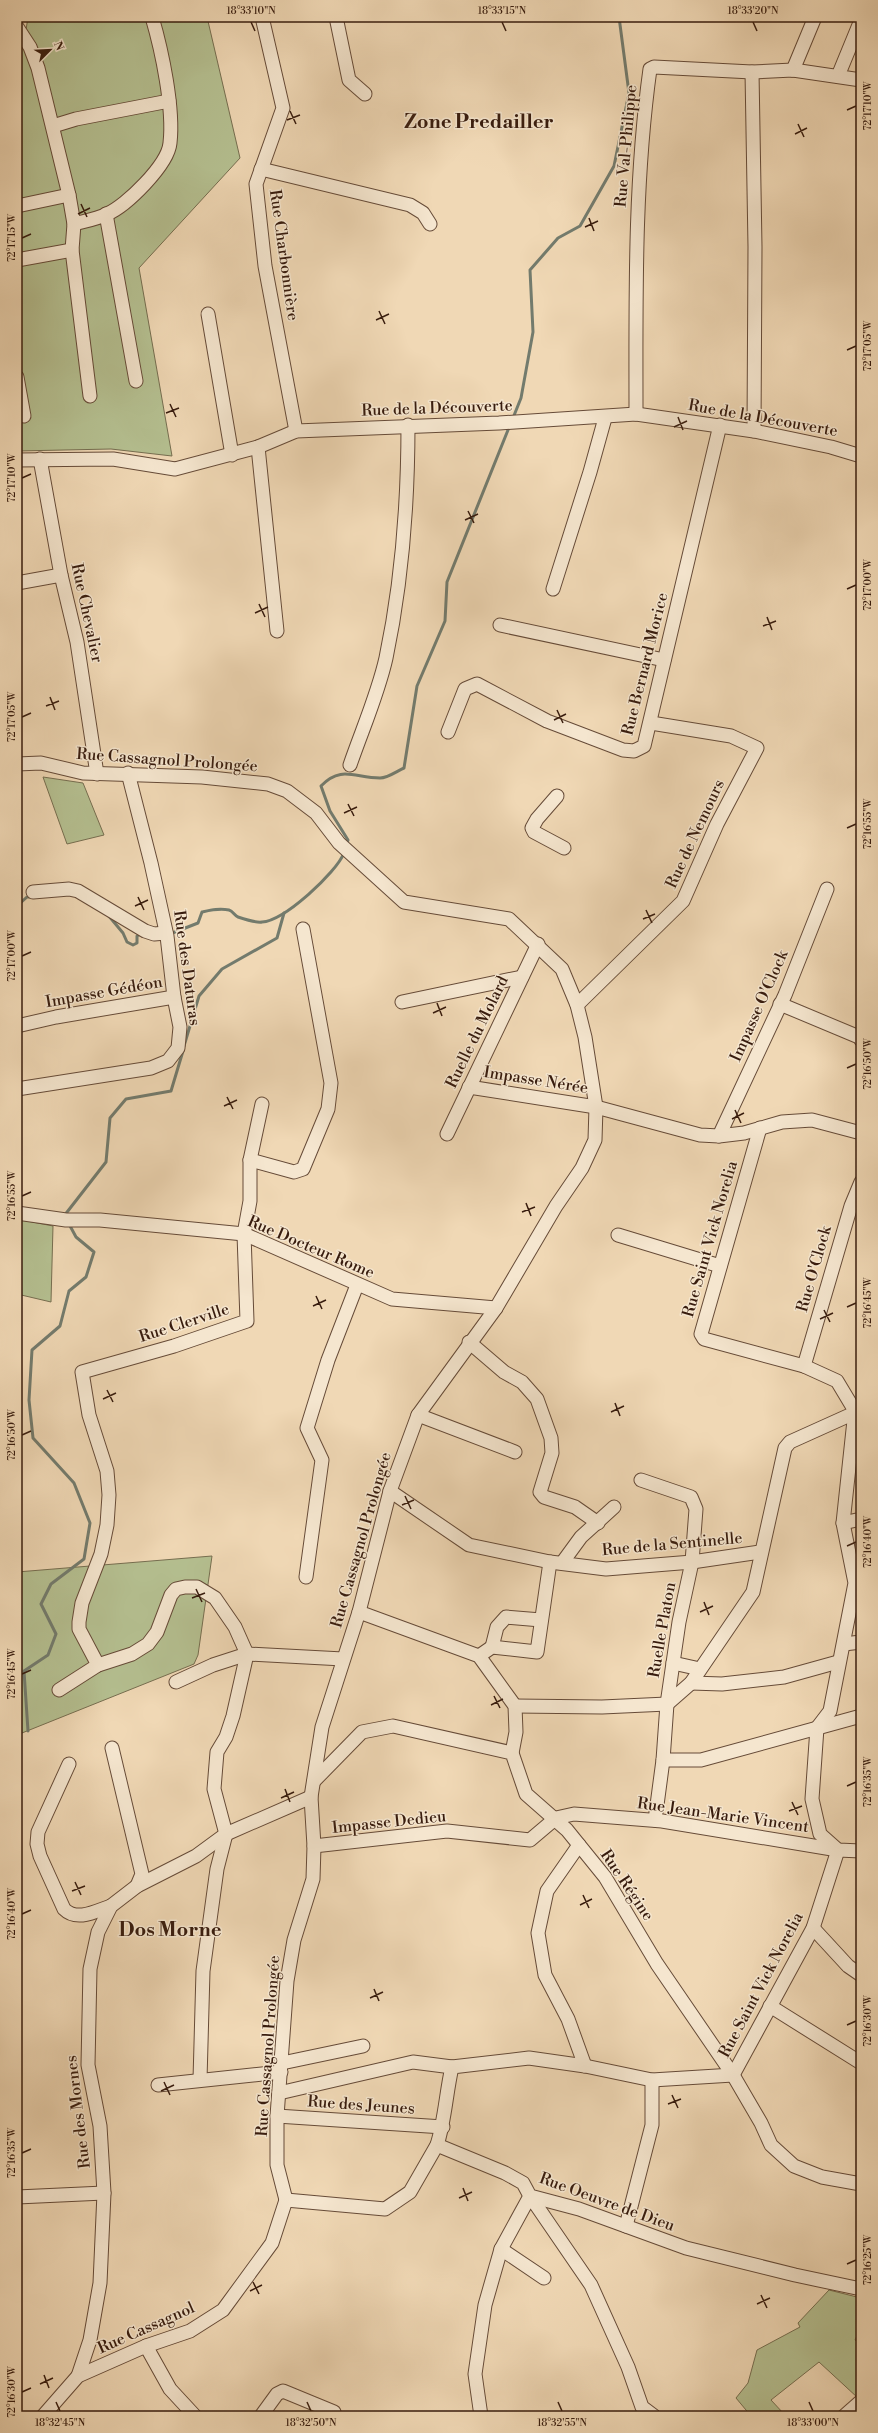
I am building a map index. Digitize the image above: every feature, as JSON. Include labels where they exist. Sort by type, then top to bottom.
[{"type":"street","points":[[74,224],[106,214],[123,205],[155,173],[170,145],[169,101],[152,17]]},
{"type":"street","name":"Rue Charbonnière","points":[[262,17],[283,108],[256,184],[265,266],[296,431]]},
{"type":"street","points":[[336,17],[349,80],[365,94]]},
{"type":"street","points":[[793,70],[815,17]]},
{"type":"street","points":[[838,76],[861,20]]},
{"type":"street","points":[[17,27],[30,47],[53,126],[69,195],[74,224],[72,250],[90,396]]},
{"type":"street","name":"Rue Val-Philippe","points":[[636,414],[636,208],[643,117],[650,69],[654,67],[752,72],[793,70],[861,80]]},
{"type":"street","points":[[752,72],[755,246],[754,431]]},
{"type":"street","points":[[53,126],[76,119],[169,101]]},
{"type":"street","points":[[261,169],[410,205],[423,213],[430,224]]},
{"type":"street","points":[[17,206],[69,195]]},
{"type":"street","points":[[106,214],[136,381]]},
{"type":"street","points":[[17,260],[72,250]]},
{"type":"street","points":[[208,314],[232,454]]},
{"type":"street","points":[[17,377],[24,416]]},
{"type":"street","name":"Rue de la Découverte","points":[[17,460],[113,459],[175,469],[258,447],[296,431],[408,425],[533,422],[604,418],[636,414],[754,431],[831,447],[861,456]]},
{"type":"street","points":[[553,589],[604,418]]},
{"type":"street","points":[[350,765],[386,660],[401,576],[408,472],[408,425]]},
{"type":"street","name":"Rue Bernard Morice","points":[[448,732],[465,689],[473,684],[547,721],[623,750],[634,751],[644,746],[651,723],[664,660],[720,425]]},
{"type":"street","points":[[258,447],[276,631]]},
{"type":"street","name":"Rue Chevalier","points":[[40,459],[61,575],[77,642],[97,774]]},
{"type":"street","points":[[17,583],[61,575]]},
{"type":"street","points":[[500,625],[664,660]]},
{"type":"street","name":"Rue de Nemours","points":[[577,1005],[683,901],[717,824],[757,748],[731,736],[651,723]]},
{"type":"street","name":"Rue Cassagnol Prolongée","points":[[17,764],[41,763],[83,773],[97,774],[128,773],[202,777],[268,784],[281,788],[316,813],[339,843],[404,902],[509,919],[538,944],[562,969],[577,1005],[585,1038],[596,1107],[595,1140],[582,1168],[556,1206],[496,1308],[469,1342],[418,1415],[390,1491],[359,1612],[322,1727],[311,1797],[314,1846],[313,1878],[294,1940],[288,1969],[277,2116],[277,2165],[286,2200]]},
{"type":"street","name":"Rue des Daturas","points":[[17,1089],[151,1068],[168,1062],[178,1048],[180,1027],[174,997],[166,933],[152,863],[128,773]]},
{"type":"street","points":[[558,796],[536,819],[532,828],[534,832],[564,848]]},
{"type":"street","points":[[33,892],[69,889],[78,892],[145,931],[154,934],[166,933]]},
{"type":"street","name":"Impasse O'Clock","points":[[719,1136],[780,1004],[827,889]]},
{"type":"street","points":[[250,1160],[294,1172],[303,1169],[329,1104],[331,1083],[303,929]]},
{"type":"street","name":"Ruelle du Molard","points":[[446,1134],[538,944]]},
{"type":"street","points":[[402,1002],[522,977]]},
{"type":"street","name":"Impasse Gédéon","points":[[17,1026],[56,1016],[174,997]]},
{"type":"street","points":[[780,1004],[861,1040]]},
{"type":"street","name":"Impasse Nérée","points":[[469,1086],[596,1107],[700,1134],[719,1136],[782,1122],[812,1120],[861,1133]]},
{"type":"street","name":"Rue Clerville","points":[[98,1665],[79,1629],[79,1622],[82,1603],[101,1554],[107,1525],[109,1495],[107,1471],[89,1415],[82,1372],[174,1346],[247,1321],[244,1234],[250,1201],[250,1160],[262,1104]]},
{"type":"street","name":"Rue Saint Vick Norelia","points":[[760,1128],[701,1331],[704,1339],[804,1366],[837,1381],[858,1411]]},
{"type":"street","name":"Rue O'Clock","points":[[804,1366],[850,1206],[861,1182]]},
{"type":"street","name":"Rue Docteur Rome","points":[[17,1212],[66,1220],[100,1220],[244,1234],[357,1285],[392,1299],[496,1308]]},
{"type":"street","points":[[618,1235],[720,1266]]},
{"type":"street","points":[[306,1577],[322,1460],[307,1428],[333,1347],[357,1285]]},
{"type":"street","points":[[469,1342],[504,1372],[522,1382],[537,1399],[551,1438],[552,1453],[540,1492],[544,1497],[575,1508],[598,1523]]},
{"type":"street","points":[[838,1850],[820,1834],[812,1799],[817,1728],[830,1711],[838,1662],[844,1644],[858,1582],[843,1523],[858,1411]]},
{"type":"street","points":[[515,1706],[602,1707],[667,1704],[691,1683],[753,1592],[760,1552],[785,1448],[790,1442],[858,1411]]},
{"type":"street","points":[[418,1415],[515,1452]]},
{"type":"street","name":"Ruelle Platon","points":[[641,1480],[691,1498],[696,1509],[692,1562],[667,1704],[663,1760],[655,1820]]},
{"type":"street","name":"Rue de la Sentinelle","points":[[390,1491],[469,1545],[556,1563],[606,1569],[692,1562],[760,1552]]},
{"type":"street","points":[[479,1656],[492,1647],[537,1652],[541,1620],[556,1563],[581,1537],[614,1507]]},
{"type":"street","points":[[843,1523],[861,1519]]},
{"type":"street","points":[[59,1690],[98,1665],[132,1654],[148,1644],[156,1632],[171,1595],[176,1589],[185,1587],[197,1588],[215,1598],[231,1622],[247,1654],[233,1716],[226,1738],[217,1752],[214,1788],[226,1834],[217,1869],[203,1971],[200,2080]]},
{"type":"street","points":[[314,1781],[362,1732],[393,1726],[512,1754],[516,1732],[515,1706],[479,1656],[359,1612]]},
{"type":"street","points":[[492,1647],[497,1627],[506,1618],[541,1620]]},
{"type":"street","points":[[844,1644],[861,1642]]},
{"type":"street","points":[[176,1682],[213,1665],[247,1654],[343,1659]]},
{"type":"street","points":[[691,1683],[722,1684],[784,1677],[838,1662]]},
{"type":"street","points":[[673,1663],[700,1669]]},
{"type":"street","points":[[663,1760],[701,1760],[861,1716]]},
{"type":"street","points":[[112,1748],[142,1874],[137,1886]]},
{"type":"street","name":"Rue Régine","points":[[512,1754],[526,1794],[556,1818],[605,1877],[657,1964],[733,2075],[761,2123],[771,2146],[794,2166],[822,2177],[861,2184]]},
{"type":"street","points":[[69,1764],[38,1832],[40,1856],[64,1909],[70,1915],[79,1916],[111,1906]]},
{"type":"street","name":"Rue des Mornes","points":[[78,2376],[90,2340],[100,2283],[104,2193],[100,2126],[88,2065],[90,1969],[98,1932],[111,1906],[137,1886],[196,1856],[226,1834],[258,1822],[311,1797]]},
{"type":"street","name":"Rue Jean-Marie Vincent","points":[[556,1818],[574,1814],[655,1820],[838,1850],[861,1851]]},
{"type":"street","name":"Impasse Dedieu","points":[[314,1846],[447,1831],[530,1840],[556,1818]]},
{"type":"street","points":[[579,1845],[547,1891],[538,1933],[545,1975],[568,2019],[585,2066]]},
{"type":"street","name":"Rue Saint Vick Norelia","points":[[279,2093],[413,2062],[452,2067],[529,2058],[585,2066],[652,2080],[733,2075],[813,1928],[838,1850]]},
{"type":"street","points":[[813,1928],[848,1966],[861,1975]]},
{"type":"street","points":[[770,2006],[861,2063]]},
{"type":"street","points":[[158,2085],[281,2067],[363,2046]]},
{"type":"street","points":[[286,2200],[385,2209],[410,2192],[437,2145],[443,2127],[445,2096],[452,2067]]},
{"type":"street","points":[[626,2226],[652,2126],[652,2080]]},
{"type":"street","name":"Rue des Jeunes","points":[[277,2116],[443,2127]]},
{"type":"street","name":"Rue Oeuvre de Dieu","points":[[437,2145],[505,2173],[522,2184],[530,2196],[579,2209],[686,2248],[795,2275],[861,2289]]},
{"type":"street","points":[[17,2197],[104,2193]]},
{"type":"street","points":[[482,2416],[475,2374],[485,2305],[501,2249],[530,2196],[591,2285],[626,2363],[642,2407],[654,2416]]},
{"type":"street","name":"Rue Cassagnol","points":[[43,2416],[78,2376],[146,2346],[190,2331],[223,2310],[272,2243],[286,2200]]},
{"type":"street","points":[[501,2249],[544,2278]]},
{"type":"street","points":[[146,2346],[170,2389],[195,2416]]},
{"type":"street","points":[[261,2416],[277,2394],[283,2391],[334,2412]]},
{"type":"street","points":[[844,2416],[861,2401]]},
{"type":"green space","points":[[28,17],[207,17],[240,158],[139,268],[172,456],[111,449],[17,451],[17,38],[26,30]]},
{"type":"green space","points":[[43,777],[83,783],[104,835],[67,844]]},
{"type":"green space","points":[[17,1219],[53,1226],[51,1302],[17,1294]]},
{"type":"green space","points":[[212,1556],[198,1655],[194,1664],[17,1735],[17,1572]]},
{"type":"green space","points":[[829,2290],[861,2298],[861,2327],[855,2340],[861,2345],[861,2395],[858,2398],[819,2362],[771,2400],[784,2414],[780,2416],[751,2416],[736,2398],[748,2383],[757,2350],[800,2327],[798,2323]]},
{"type":"waterway","points":[[513,418],[521,398],[533,332],[530,270],[558,238],[580,226],[614,166],[629,93],[619,17]]},
{"type":"waterway","points":[[346,846],[348,840],[330,811],[321,786],[328,780],[342,774],[383,778],[404,768],[417,686],[445,621],[447,582],[510,425]]},
{"type":"waterway","points":[[170,934],[198,923],[202,912],[212,910],[229,910],[236,916],[250,921],[262,922],[272,920],[296,905],[308,895],[331,872],[344,853]]},
{"type":"waterway","points":[[17,906],[27,897],[32,897]]},
{"type":"waterway","points":[[184,1046],[199,996],[222,969],[277,938],[284,913]]},
{"type":"waterway","points":[[108,915],[123,933],[127,942],[133,945],[137,943],[137,936],[141,934]]},
{"type":"waterway","points":[[64,1216],[106,1162],[110,1118],[126,1099],[171,1091],[183,1051]]},
{"type":"waterway","points":[[28,1731],[24,1671],[48,1655],[56,1634],[41,1604],[51,1584],[84,1559],[90,1523],[74,1483],[33,1438],[29,1400],[32,1350],[60,1326],[69,1291],[86,1277],[94,1252],[76,1237],[69,1224]]},
{"type":"district","name":"Zone Predailler","points":[[479,122]]},
{"type":"district","name":"Dos Morne","points":[[170,1930]]}]
